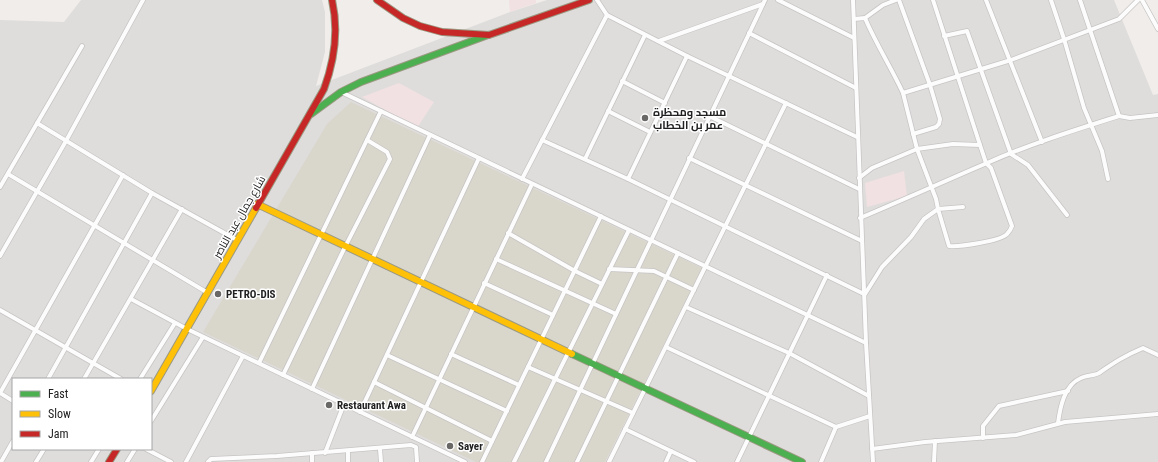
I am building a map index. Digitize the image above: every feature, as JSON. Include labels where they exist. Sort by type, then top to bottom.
[{"type":"main road","name":"شارع جمال عبد الناصر","points":[[152,389],[208,293],[257,204],[310,115],[324,88],[334,60],[337,35],[332,0]]},
{"type":"main road","points":[[377,0],[403,18],[420,26],[442,32],[488,35]]},
{"type":"main road","name":"شارع جمال عبد الناصر","points":[[310,115],[341,92],[372,78],[488,35],[589,0]]},
{"type":"main road","points":[[257,204],[372,260],[541,340],[646,387],[802,462]]},
{"type":"main road","points":[[109,462],[116,450]]},
{"type":"street","points":[[0,256],[66,141],[143,0]]},
{"type":"street","points":[[597,0],[607,15],[645,35],[858,137]]},
{"type":"street","points":[[778,0],[854,38]]},
{"type":"street","points":[[853,0],[860,218],[873,462],[869,462]]},
{"type":"street","points":[[854,19],[865,18],[883,6],[898,0],[937,106],[940,124],[936,127],[913,134]]},
{"type":"street","points":[[865,18],[874,40],[890,65],[903,93],[917,149],[932,188],[949,246],[957,247],[999,238],[1007,235],[1012,226],[991,168],[986,163],[959,76],[944,36],[933,0]]},
{"type":"street","points":[[986,0],[1011,60],[1042,142]]},
{"type":"street","points":[[1051,0],[1084,108],[1102,151],[1108,179]]},
{"type":"street","points":[[1080,0],[1119,116]]},
{"type":"street","points":[[903,93],[1011,60],[1119,19],[1138,0]]},
{"type":"street","points":[[1142,0],[1158,29]]},
{"type":"street","points":[[546,462],[669,199],[764,2]]},
{"type":"street","points":[[660,42],[764,2]]},
{"type":"street","points":[[522,179],[607,15]]},
{"type":"street","points":[[944,36],[967,32],[982,69],[1011,154],[1028,165],[1067,215]]},
{"type":"street","points":[[749,33],[856,88]]},
{"type":"street","points":[[585,159],[645,35]]},
{"type":"street","points":[[0,187],[82,46]]},
{"type":"street","points":[[628,179],[687,56]]},
{"type":"street","points":[[622,81],[665,102]]},
{"type":"street","points":[[341,92],[866,343]]},
{"type":"street","points":[[609,462],[786,103]]},
{"type":"street","points":[[258,363],[381,111]]},
{"type":"street","points":[[608,112],[650,132]]},
{"type":"street","points":[[860,218],[932,188],[986,163],[1042,142],[1119,116],[1130,118],[1158,115]]},
{"type":"street","points":[[709,116],[859,189]]},
{"type":"street","points":[[37,123],[152,193],[237,240]]},
{"type":"street","points":[[312,389],[430,135]]},
{"type":"street","points":[[283,375],[345,247],[390,159],[388,152],[367,140]]},
{"type":"street","points":[[542,140],[628,179],[864,294]]},
{"type":"street","points":[[859,178],[879,165],[917,149],[953,144],[980,145]]},
{"type":"street","points":[[360,412],[479,158]]},
{"type":"street","points":[[689,158],[862,241]]},
{"type":"street","points":[[8,174],[208,293]]},
{"type":"street","points":[[12,400],[0,393],[123,175]]},
{"type":"street","points":[[412,437],[532,184]]},
{"type":"street","points":[[49,378],[152,193]]},
{"type":"street","points":[[864,294],[882,267],[911,237],[924,219],[938,209],[963,207]]},
{"type":"street","points":[[85,378],[182,209]]},
{"type":"street","points":[[482,462],[601,216]]},
{"type":"street","points":[[514,462],[628,230]]},
{"type":"street","points":[[508,233],[575,272],[602,284]]},
{"type":"street","points":[[577,462],[678,253]]},
{"type":"street","points":[[496,259],[616,314]]},
{"type":"street","points":[[609,269],[654,272],[694,290]]},
{"type":"street","points":[[737,462],[827,275]]},
{"type":"street","points":[[484,283],[553,315]]},
{"type":"street","points":[[130,299],[187,329],[465,462]]},
{"type":"street","points":[[686,307],[789,353],[869,396]]},
{"type":"street","points":[[0,310],[119,378]]},
{"type":"street","points":[[141,378],[175,323]]},
{"type":"street","points":[[152,419],[204,337]]},
{"type":"street","points":[[666,347],[836,427],[870,416]]},
{"type":"street","points":[[1058,423],[1060,406],[1068,391],[1080,378],[1097,374],[1123,356],[1143,348],[1158,355]]},
{"type":"street","points":[[451,354],[519,385]]},
{"type":"street","points":[[387,355],[507,411]]},
{"type":"street","points":[[186,462],[243,356]]},
{"type":"street","points":[[528,367],[633,413]]},
{"type":"street","points":[[374,382],[492,441]]},
{"type":"street","points":[[983,438],[983,426],[999,406],[1068,391]]},
{"type":"street","points":[[325,453],[344,404]]},
{"type":"street","points":[[872,448],[935,441],[1016,435],[1058,423],[1108,417],[1158,414]]},
{"type":"street","points":[[821,462],[836,427]]},
{"type":"street","points":[[625,429],[689,461],[694,462]]},
{"type":"street","points":[[934,462],[935,441]]},
{"type":"street","points":[[1,462],[12,443]]},
{"type":"street","points":[[208,462],[211,459],[243,460],[414,445],[416,447],[417,462]]},
{"type":"street","points":[[380,449],[381,462]]},
{"type":"street","points":[[36,462],[43,450]]},
{"type":"street","points":[[91,462],[98,450]]},
{"type":"street","points":[[127,462],[134,450]]},
{"type":"street","points":[[148,450],[171,462]]},
{"type":"street","points":[[348,451],[348,462]]},
{"type":"street","points":[[666,462],[671,451]]},
{"type":"street","points":[[312,453],[312,462]]},
{"type":"street","points":[[277,456],[277,462]]},
{"type":"shaded area","points":[[81,0],[322,0],[325,12],[325,52],[316,86],[510,12],[547,0],[1114,0],[1153,95],[1158,94],[1158,462],[0,462],[0,20],[64,22]]},
{"type":"shaded area","points":[[509,0],[536,0],[536,3],[510,12]]},
{"type":"shaded area","points":[[399,83],[434,102],[417,128],[362,97]]},
{"type":"shaded area","points":[[351,102],[702,268],[605,462],[476,462],[203,332],[327,124]]},
{"type":"shaded area","points":[[904,171],[907,196],[867,207],[865,183]]},
{"type":"traffic: fast","points":[[311,114],[341,92],[361,82],[488,35]]},
{"type":"traffic: fast","points":[[572,354],[802,462]]},
{"type":"traffic: slow","points":[[257,204],[572,354]]},
{"type":"traffic: slow","points":[[152,389],[256,208]]},
{"type":"traffic: jam","points":[[256,208],[324,89],[331,67],[335,45],[335,23],[332,0]]},
{"type":"traffic: jam","points":[[377,0],[403,18],[420,26],[442,32],[489,35],[589,0]]},
{"type":"traffic: jam","points":[[109,462],[116,450]]},
{"type":"place","name":"مسجد ومحظرة عمر بن الخطاب","points":[[645,118]]},
{"type":"place","name":"PETRO-DIS","points":[[218,294]]},
{"type":"place","name":"Restaurant Awa","points":[[329,405]]},
{"type":"place","name":"Sayer","points":[[450,446]]}]
